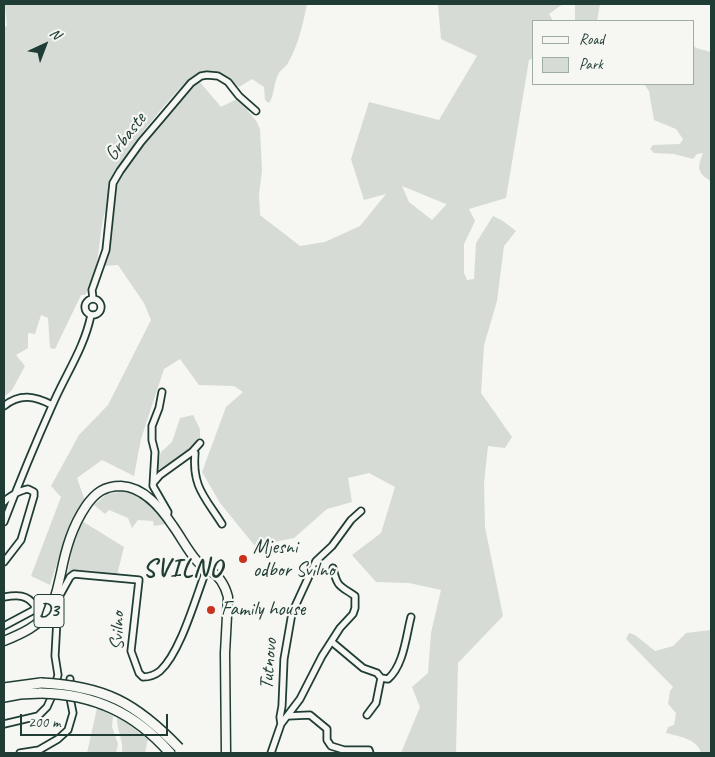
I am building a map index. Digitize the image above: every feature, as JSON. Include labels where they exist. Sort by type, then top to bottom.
[{"type":"highway","points":[[4,688],[41,683],[83,686],[123,702],[142,714],[160,728],[181,751]]},
{"type":"highway","points":[[4,697],[41,693],[78,696],[119,711],[142,726],[170,753]]},
{"type":"main road","name":"Svilno","points":[[4,641],[35,625],[51,609],[68,542],[74,526],[99,491],[112,486],[125,486],[144,494],[154,501],[167,517],[198,562],[220,579],[228,597],[225,653],[226,753]]},
{"type":"street","name":"Grbaste","points":[[92,299],[92,290],[106,250],[113,183],[141,142],[191,84],[200,76],[218,76],[228,82],[239,96],[256,111]]},
{"type":"street","name":"Grbaste","points":[[92,299],[98,300],[102,308],[99,313],[91,316],[85,308],[88,301],[92,299]]},
{"type":"street","name":"Grbaste","points":[[4,522],[52,405],[83,345],[91,316]]},
{"type":"street","name":"Svilno","points":[[162,392],[159,408],[152,426],[152,440],[155,452],[153,486],[168,512],[167,517]]},
{"type":"street","points":[[4,406],[12,400],[24,396],[34,397],[52,405]]},
{"type":"street","points":[[154,482],[160,475],[192,452],[200,443]]},
{"type":"street","points":[[192,452],[195,453],[194,468],[197,485],[222,524]]},
{"type":"street","points":[[4,502],[10,496],[28,489],[32,490],[34,496],[21,540],[4,562]]},
{"type":"street","name":"Tutnovo","points":[[281,724],[283,668],[292,613],[316,561],[332,546],[351,520],[361,510]]},
{"type":"street","name":"Svilno","points":[[55,597],[60,595],[70,577],[74,574],[139,580],[131,651],[139,673],[143,677],[148,677],[159,672],[174,653],[207,568]]},
{"type":"street","name":"Tutnovo","points":[[271,753],[281,724],[304,692],[322,656],[340,628],[353,614],[355,596],[342,589],[338,584],[333,568]]},
{"type":"street","points":[[4,597],[25,596],[35,606],[34,610],[28,614],[4,626]]},
{"type":"street","points":[[4,724],[38,716],[47,706],[52,696],[58,675],[55,656],[57,619],[51,609]]},
{"type":"street","points":[[332,642],[357,663],[381,678],[388,679],[396,669],[412,617]]},
{"type":"street","points":[[367,715],[376,703],[381,678]]},
{"type":"street","points":[[20,753],[39,750],[58,739],[68,730],[73,714],[70,698],[70,679]]},
{"type":"street","name":"Tutnovo","points":[[288,716],[307,715],[313,717],[327,729],[328,743],[344,752],[369,750],[370,753]]},
{"type":"green space","points":[[307,4],[295,47],[288,63],[277,77],[269,103],[265,100],[264,87],[252,79],[239,87],[220,74],[204,71],[189,79],[177,91],[136,142],[110,183],[102,222],[99,252],[90,286],[85,295],[81,295],[55,349],[50,348],[48,318],[41,315],[35,334],[28,333],[28,348],[16,355],[25,366],[12,390],[4,397],[4,27],[7,26],[5,5]]},
{"type":"green space","points":[[438,4],[563,4],[549,14],[552,20],[532,20],[532,59],[529,60],[506,198],[469,209],[475,221],[464,244],[464,273],[467,280],[474,279],[476,243],[493,216],[516,231],[504,246],[497,301],[484,345],[481,393],[512,437],[505,448],[488,446],[484,483],[485,527],[503,616],[458,663],[456,753],[401,753],[420,707],[412,687],[428,673],[431,633],[441,590],[409,583],[376,582],[352,555],[381,533],[395,487],[369,473],[348,478],[352,502],[327,509],[294,538],[255,546],[220,503],[202,472],[226,407],[243,392],[234,386],[199,385],[180,359],[164,369],[141,439],[134,476],[102,460],[77,478],[85,501],[70,524],[50,585],[31,576],[61,497],[51,486],[79,435],[108,405],[151,320],[144,303],[118,265],[104,266],[116,184],[138,150],[194,84],[199,81],[221,107],[237,99],[253,112],[247,110],[260,129],[262,171],[259,194],[260,215],[300,246],[325,242],[360,226],[386,194],[364,200],[351,159],[369,102],[439,120],[477,56],[441,39]],"holes":[[[402,186],[446,205],[432,220],[409,202]]]},
{"type":"green space","points":[[575,4],[600,4],[597,20],[575,20]]},
{"type":"green space","points":[[695,47],[711,52],[711,181],[699,169],[703,153],[697,154],[693,159],[674,154],[654,153],[650,149],[653,145],[680,144],[683,139],[676,129],[654,120],[649,91],[645,85],[695,85]]},
{"type":"green space","points":[[193,415],[200,429],[200,440],[175,462],[156,470],[161,452],[172,442],[180,418]]},
{"type":"green space","points":[[126,491],[149,504],[166,524],[154,526],[153,521],[138,520],[132,528],[128,518],[109,510],[105,514],[94,505],[107,494]]},
{"type":"green space","points":[[82,521],[124,547],[117,575],[84,570],[67,576],[75,535]]},
{"type":"green space","points":[[711,630],[711,753],[701,753],[692,741],[666,733],[668,727],[674,725],[676,713],[668,704],[670,691],[673,687],[626,639],[629,633],[635,635],[655,651],[673,646],[686,633]]},
{"type":"green space","points":[[97,708],[113,716],[112,727],[118,744],[116,753],[87,753]]},
{"type":"green space","points":[[117,716],[148,739],[145,753],[122,753]]},
{"type":"place","name":"Mjesni odbor Svilno","points":[[243,559]]},
{"type":"place","name":"Family house","points":[[211,610]]},
{"type":"district","name":"SVILNO","points":[[183,569]]}]
